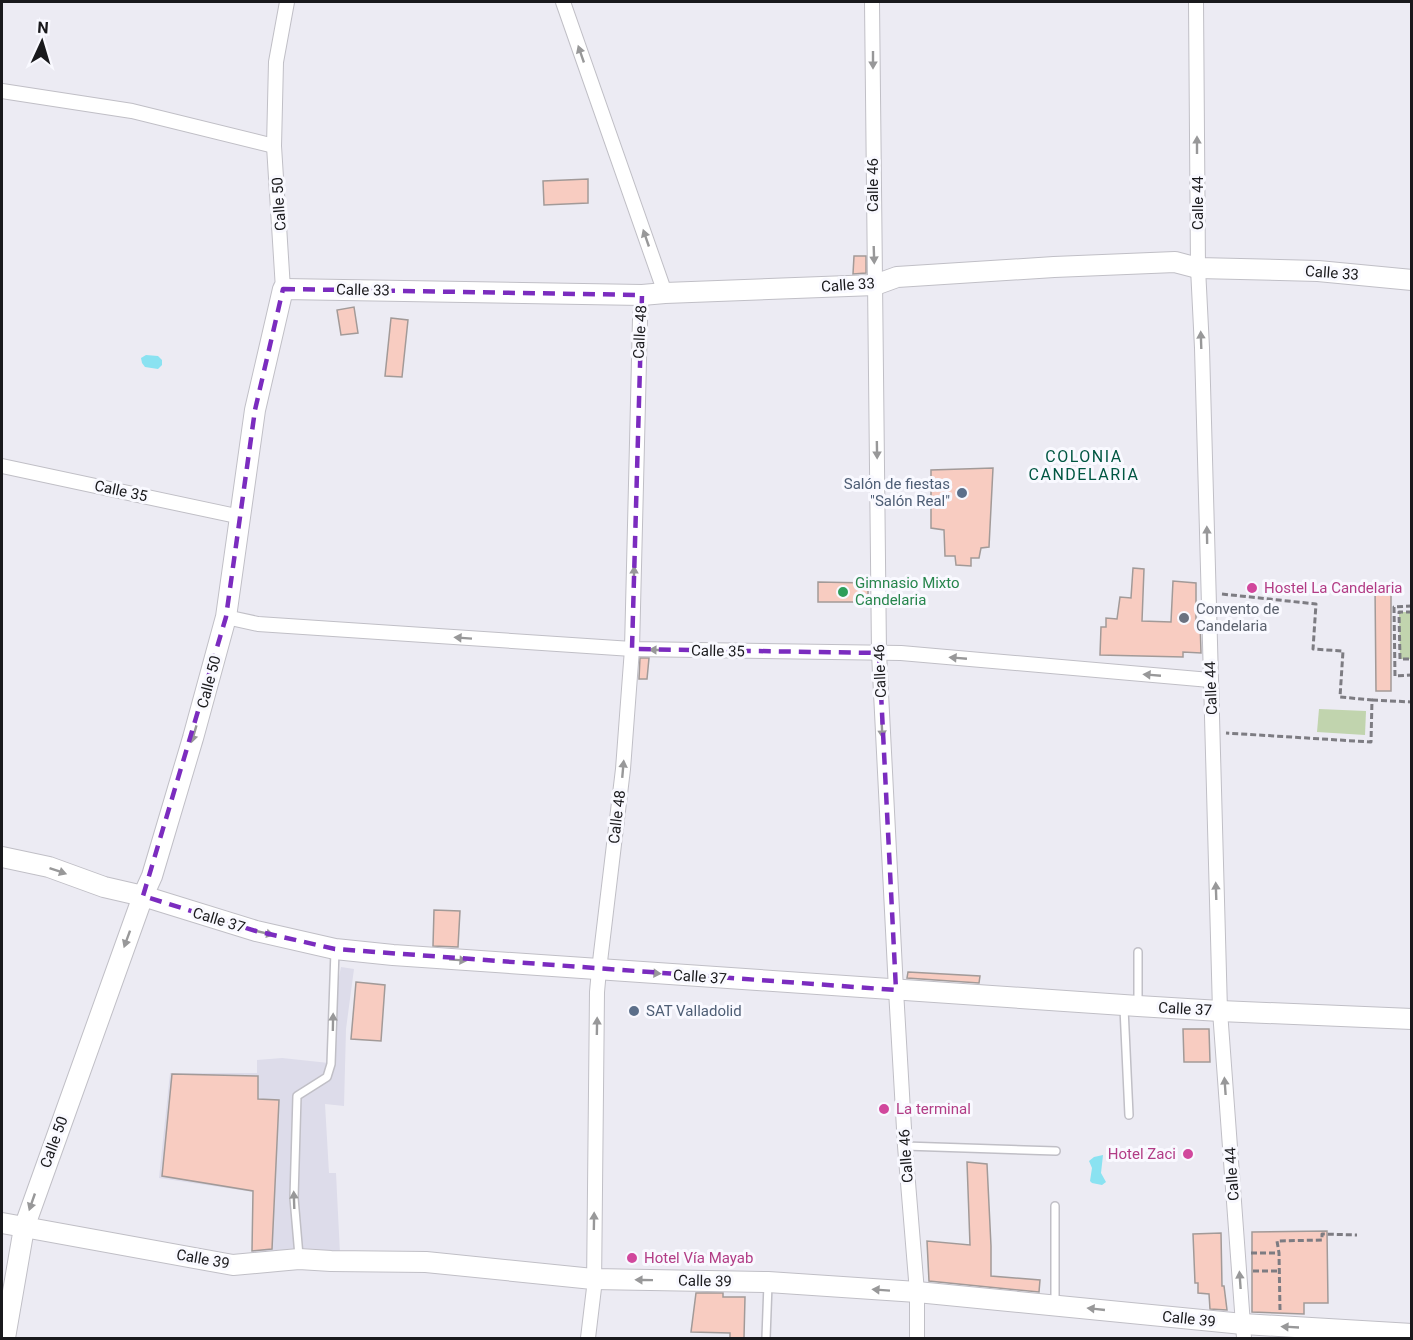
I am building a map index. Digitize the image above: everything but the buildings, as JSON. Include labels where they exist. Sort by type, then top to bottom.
[{"type":"street","name":"Calle 50","points":[[4,1338],[24,1228],[156,864],[226,617],[255,410],[283,289],[274,146],[276,62],[287,2]]},
{"type":"street","name":"Calle 48","points":[[563,2],[665,293]]},
{"type":"street","name":"Calle 46","points":[[872,2],[879,653],[905,1146],[917,1292],[917,1338]]},
{"type":"street","name":"Calle 44","points":[[1196,2],[1198,268],[1220,1011],[1244,1331]]},
{"type":"street","points":[[2,91],[132,111],[274,146]]},
{"type":"street","name":"Calle 33","points":[[283,289],[642,295],[875,285],[897,277],[1175,262],[1198,268],[1318,271],[1412,280]]},
{"type":"street","name":"Calle 48","points":[[588,1338],[594,1279],[598,970],[623,769],[632,649],[642,295]]},
{"type":"street","name":"Calle 35","points":[[2,466],[241,517]]},
{"type":"street","name":"Calle 35","points":[[226,617],[258,624],[632,649],[912,654],[1210,680]]},
{"type":"street","name":"Calle 37","points":[[2,857],[49,867],[104,887],[143,896],[256,931],[335,949],[896,990],[1220,1011],[1412,1019]]},
{"type":"street","name":"Calle 39","points":[[2,1223],[233,1265],[299,1258],[426,1262],[594,1279],[768,1282],[917,1292],[1055,1305],[1244,1331],[1281,1326],[1412,1334]]},
{"type":"lane","points":[[299,1258],[294,1198],[297,1096],[327,1077],[331,1064],[335,949]]},
{"type":"lane","points":[[1129,1115],[1131,1005],[1138,952]]},
{"type":"lane","points":[[905,1146],[1056,1151]]},
{"type":"lane","points":[[1055,1206],[1055,1305]]},
{"type":"lane","points":[[766,1338],[768,1282]]},
{"type":"path","points":[[1208,593],[1316,603],[1313,649],[1343,651],[1340,697],[1412,702]]},
{"type":"path","points":[[1412,606],[1394,607],[1395,676],[1412,675]]},
{"type":"path","points":[[1412,612],[1399,612],[1400,659],[1412,658]]},
{"type":"path","points":[[1212,732],[1371,742],[1372,700]]},
{"type":"path","points":[[1281,1326],[1277,1240],[1322,1240],[1322,1234],[1357,1234]]},
{"type":"path","points":[[1238,1252],[1279,1253]]},
{"type":"path","points":[[1240,1272],[1278,1271]]},
{"type":"highlighted area","points":[[283,289],[642,295],[632,649],[879,653],[896,990],[335,949],[256,931],[143,896],[226,617],[255,410]]},
{"type":"shaded area","points":[[341,967],[354,969],[346,1029],[344,1106],[325,1104],[329,1173],[336,1173],[340,1254],[252,1255],[253,1192],[159,1178],[170,1073],[257,1073],[257,1060],[282,1058],[329,1063],[333,1007]]},
{"type":"green space","points":[[1399,612],[1411,612],[1411,659],[1400,659]]},
{"type":"green space","points":[[1319,709],[1366,711],[1365,735],[1317,732]]},
{"type":"water","points":[[146,355],[158,356],[162,360],[162,365],[158,369],[145,367],[141,358]]},
{"type":"water","points":[[1103,1155],[1101,1173],[1106,1182],[1102,1185],[1092,1183],[1090,1181],[1092,1168],[1089,1161]]},
{"type":"place","name":"Salón de fiestas \"Salón Real\"","points":[[962,493]]},
{"type":"place","name":"Hostel La Candelaria","points":[[1252,588]]},
{"type":"place","name":"Gimnasio Mixto Candelaria","points":[[843,592]]},
{"type":"place","name":"Convento de Candelaria","points":[[1184,618]]},
{"type":"place","name":"SAT Valladolid","points":[[634,1011]]},
{"type":"place","name":"La terminal","points":[[884,1109]]},
{"type":"place","name":"Hotel Zaci","points":[[1188,1154]]},
{"type":"place","name":"Hotel Vía Mayab","points":[[632,1258]]},
{"type":"district","name":"COLONIA CANDELARIA","points":[[1084,465]]}]
